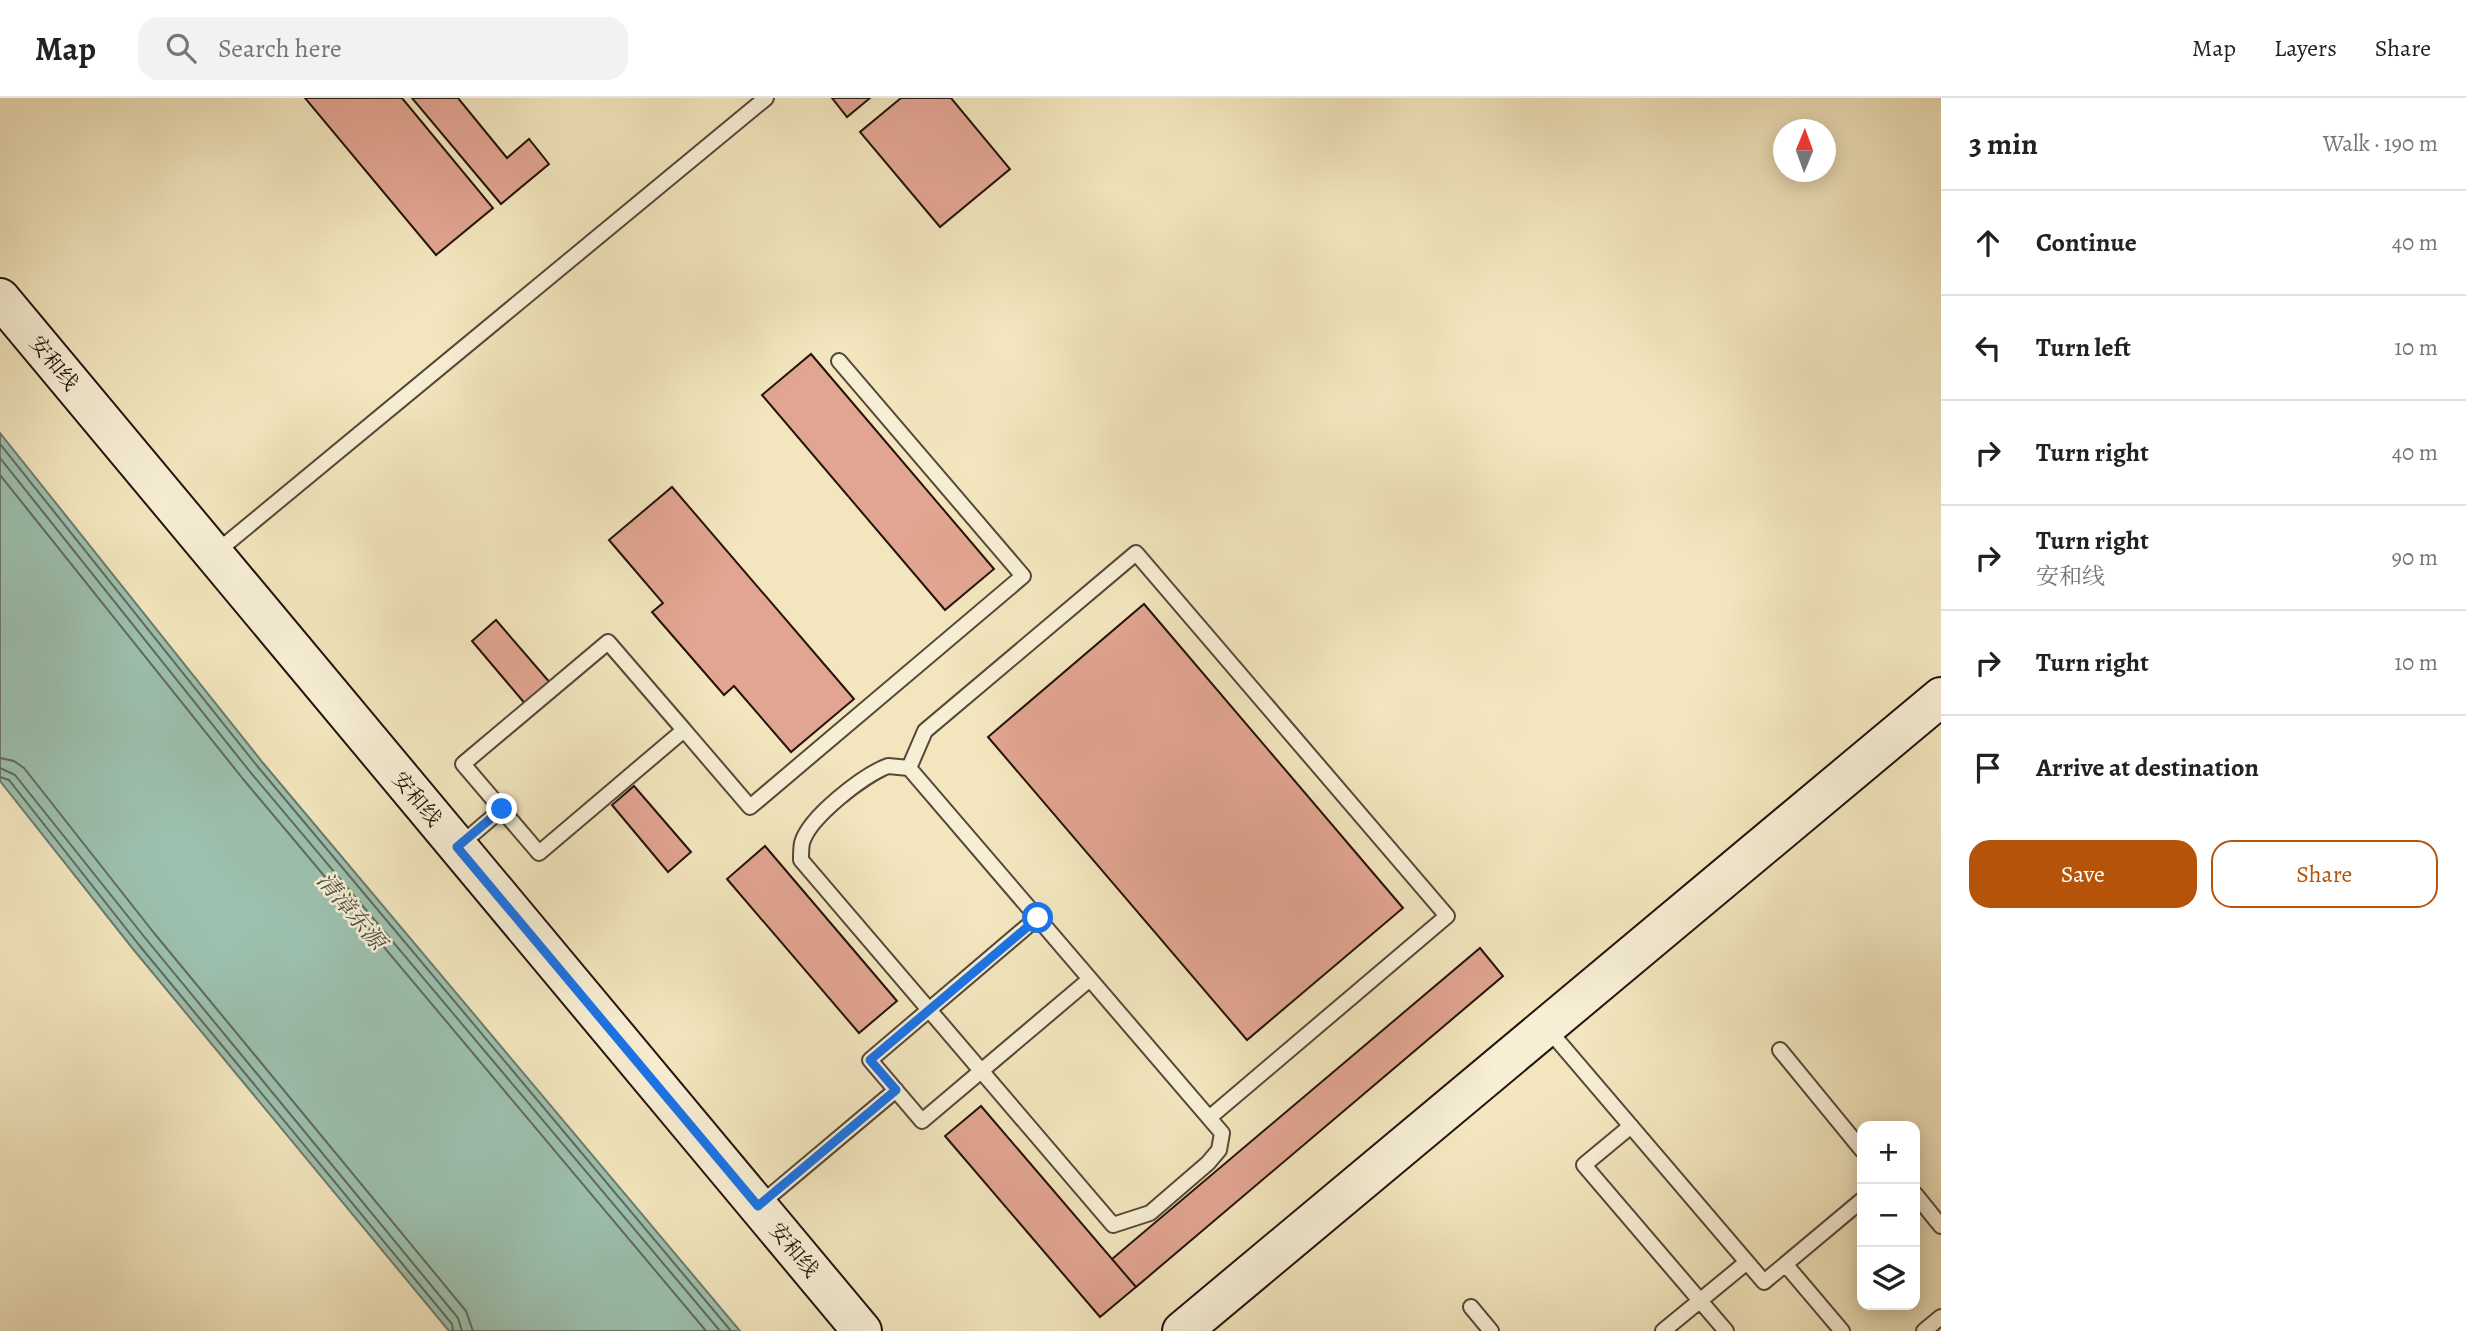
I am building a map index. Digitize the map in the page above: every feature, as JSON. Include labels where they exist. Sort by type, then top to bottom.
[{"type":"main road","name":"安和线","points":[[0,298],[862,1331]]},
{"type":"main road","points":[[1182,1331],[1941,697]]},
{"type":"lane","points":[[213,555],[766,98]]},
{"type":"lane","points":[[684,730],[539,853],[463,764],[608,642],[684,730],[750,807],[1023,576],[839,361]]},
{"type":"lane","points":[[909,768],[925,731],[1136,553],[1447,916],[1209,1118]]},
{"type":"lane","points":[[888,765],[909,768],[1222,1133],[1219,1150],[1208,1163],[1150,1213],[1113,1225],[801,860],[802,841],[815,821],[834,804],[873,772],[888,765]]},
{"type":"lane","points":[[457,847],[502,809]]},
{"type":"lane","points":[[1038,918],[870,1060],[922,1121],[1090,979]]},
{"type":"lane","points":[[1547,1028],[1764,1282],[1857,1204]]},
{"type":"lane","points":[[1780,1049],[1857,1144]]},
{"type":"lane","points":[[758,1206],[896,1090]]},
{"type":"lane","points":[[1631,1126],[1584,1165],[1726,1331]]},
{"type":"lane","points":[[1920,1200],[1941,1226]]},
{"type":"lane","points":[[1663,1331],[1747,1262]]},
{"type":"lane","points":[[1786,1265],[1842,1331]]},
{"type":"lane","points":[[1471,1307],[1491,1331]]},
{"type":"lane","points":[[1924,1331],[1941,1317]]},
{"type":"water","name":"清漳东源","points":[[0,433],[263,763],[740,1331],[449,1331],[133,949],[0,781]]},
{"type":"building","points":[[305,98],[402,98],[493,208],[436,255]]},
{"type":"building","points":[[412,98],[458,98],[507,158],[529,139],[549,164],[501,204]]},
{"type":"building","points":[[832,98],[870,98],[847,117]]},
{"type":"building","points":[[901,98],[951,98],[1010,169],[940,227],[860,132]]},
{"type":"building","points":[[811,354],[994,569],[945,610],[762,395]]},
{"type":"building","points":[[672,487],[854,699],[791,752],[734,686],[724,695],[652,612],[663,603],[609,540]]},
{"type":"building","points":[[1144,604],[1403,908],[1247,1040],[988,737]]},
{"type":"building","points":[[496,620],[552,685],[527,706],[472,641]]},
{"type":"building","points":[[634,786],[691,852],[668,872],[612,805]]},
{"type":"building","points":[[765,846],[897,1001],[859,1033],[727,879]]},
{"type":"building","points":[[1480,948],[1503,976],[1136,1287],[1112,1259]]},
{"type":"building","points":[[981,1106],[1136,1287],[1100,1317],[945,1136]]},
{"type":"route","points":[[502,809],[457,847],[758,1206],[896,1090],[870,1060],[1038,918]]}]
